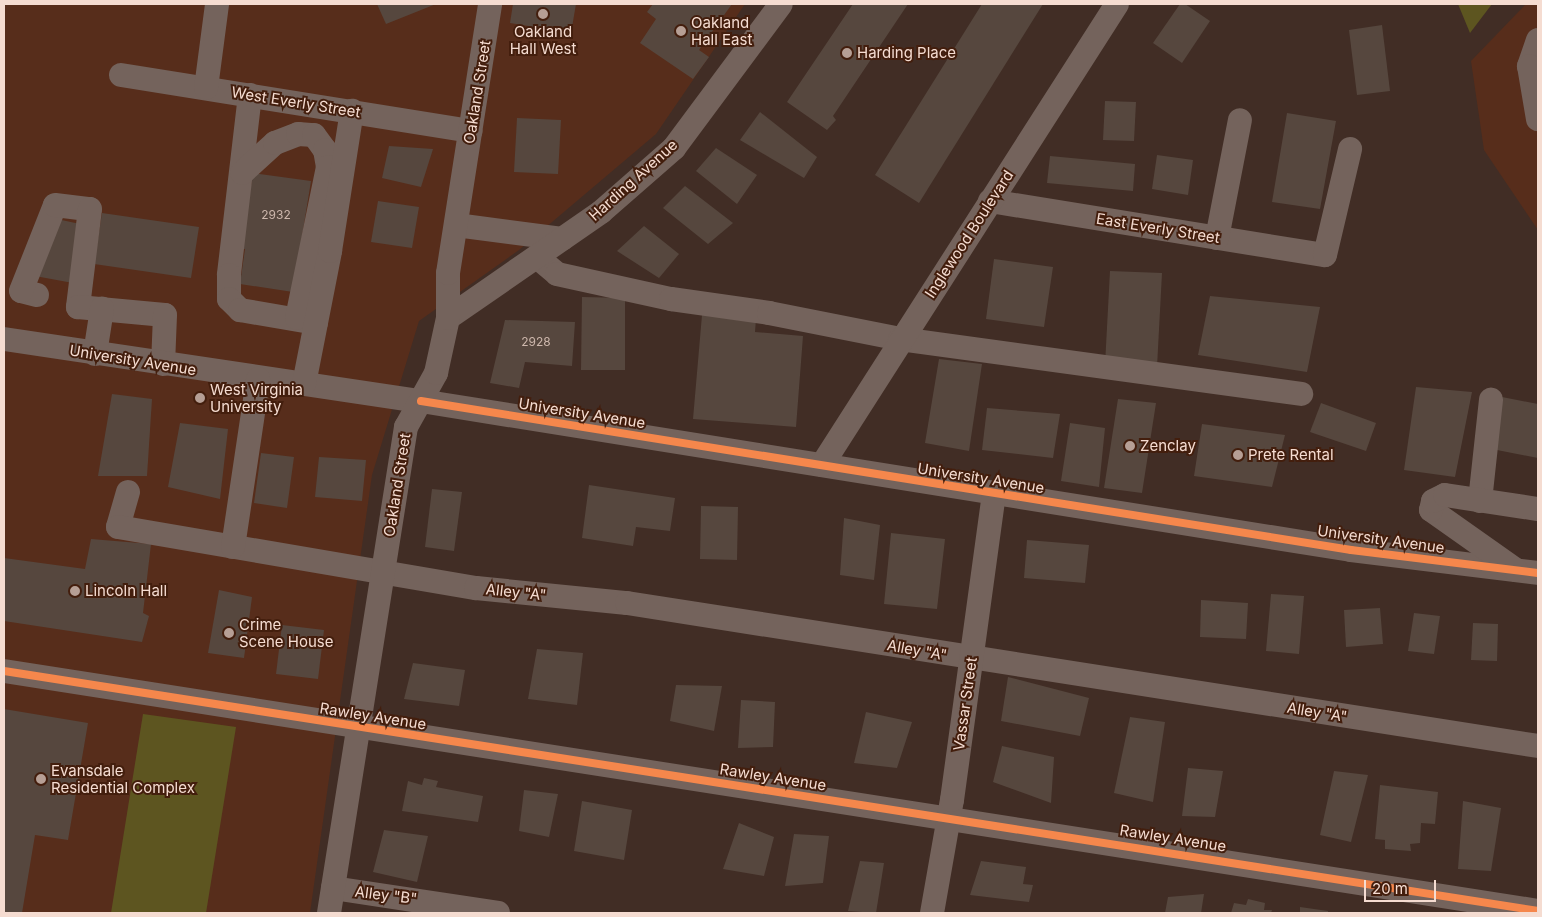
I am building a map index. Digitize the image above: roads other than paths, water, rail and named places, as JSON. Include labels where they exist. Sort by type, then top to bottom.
[{"type":"street","points":[[206,88],[218,4]]},
{"type":"street","name":"Oakland Street","points":[[329,913],[406,427],[436,373],[448,318],[448,273],[490,4]]},
{"type":"street","name":"Harding Avenue","points":[[448,318],[601,212],[674,148],[782,4]]},
{"type":"street","name":"Inglewood Boulevard","points":[[822,465],[900,338],[1117,4]]},
{"type":"street","points":[[1538,40],[1529,66],[1538,119]]},
{"type":"street","name":"West Everly Street","points":[[121,75],[470,130]]},
{"type":"street","points":[[250,95],[229,275],[229,299],[240,310],[307,320]]},
{"type":"street","points":[[307,320],[352,111]]},
{"type":"street","points":[[1217,238],[1240,120]]},
{"type":"street","points":[[242,173],[274,143],[298,134],[314,135],[325,150],[328,167],[307,320],[304,384]]},
{"type":"street","name":"East Everly Street","points":[[990,202],[1325,255],[1350,149]]},
{"type":"street","points":[[37,295],[21,291],[55,205],[90,209],[78,307],[165,315],[163,364]]},
{"type":"street","points":[[456,225],[562,239]]},
{"type":"street","points":[[537,257],[557,274],[594,283],[900,338],[1302,394]]},
{"type":"street","points":[[95,354],[102,309]]},
{"type":"street","name":"University Avenue","points":[[4,338],[258,379],[421,401],[1350,550],[1528,572]]},
{"type":"street","points":[[234,547],[258,379]]},
{"type":"street","points":[[1480,501],[1491,400]]},
{"type":"street","name":"Alley \"A\"","points":[[128,492],[118,528],[476,588],[627,603],[971,659],[1538,746]]},
{"type":"street","name":"Vassar Street","points":[[932,913],[948,818],[994,494]]},
{"type":"street","points":[[1528,572],[1431,510],[1432,502],[1445,495],[1538,509]]},
{"type":"street","name":"Rawley Avenue","points":[[4,672],[1538,911]]},
{"type":"street","name":"Alley \"B\"","points":[[333,888],[498,913]]},
{"type":"place","name":"Oakland Hall West","points":[[543,14]]},
{"type":"place","name":"Oakland Hall East","points":[[681,31]]},
{"type":"place","name":"Harding Place","points":[[847,53]]},
{"type":"place","name":"West Virginia University","points":[[200,398]]},
{"type":"place","name":"Zenclay","points":[[1130,446]]},
{"type":"place","name":"Prete Rental","points":[[1238,455]]},
{"type":"place","name":"Lincoln Hall","points":[[75,591]]},
{"type":"place","name":"Crime Scene House","points":[[229,633]]},
{"type":"place","name":"Evansdale Residential Complex","points":[[41,779]]}]
